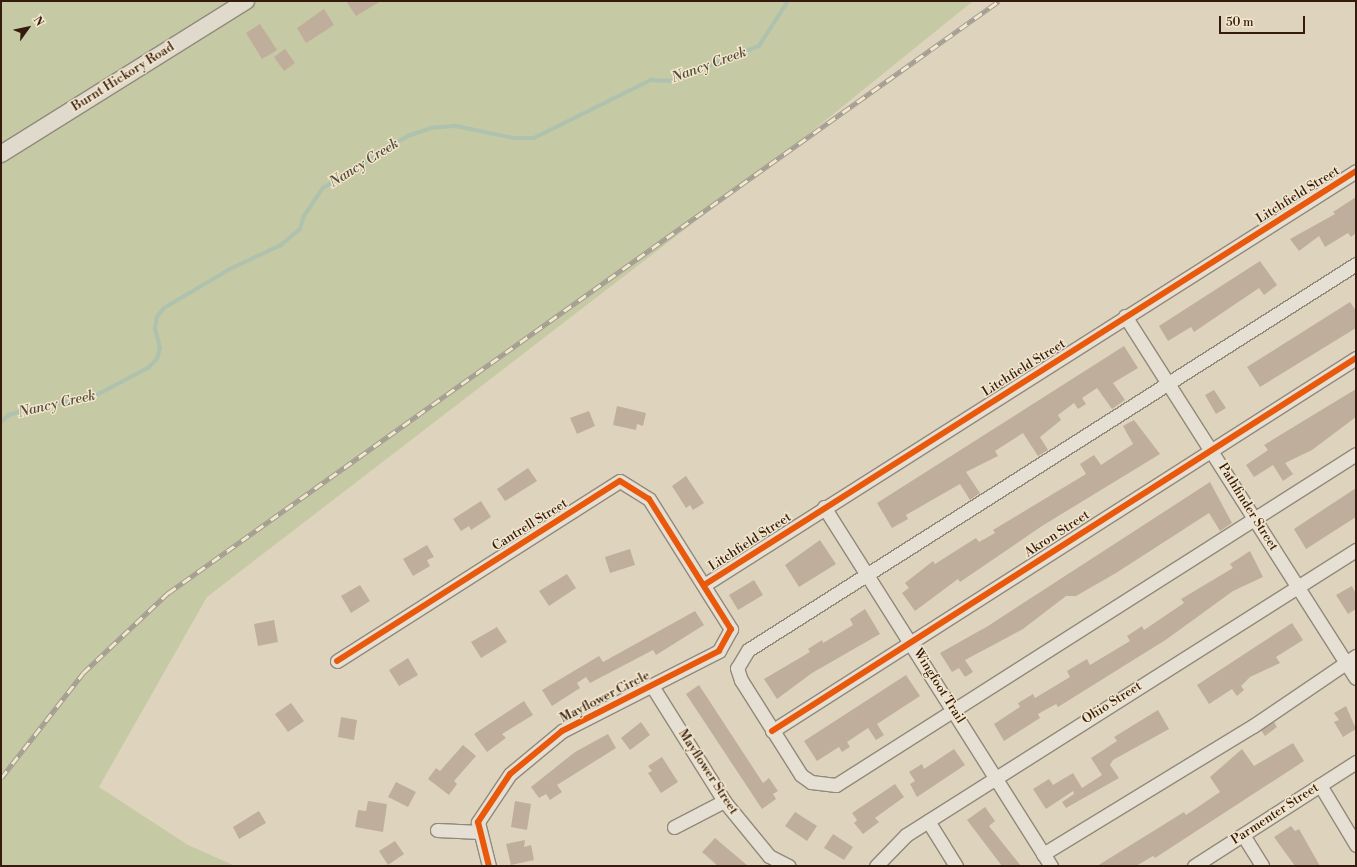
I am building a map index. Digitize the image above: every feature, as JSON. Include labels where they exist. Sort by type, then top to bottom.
[{"type":"main road","name":"Burnt Hickory Road","points":[[1,154],[246,1]]},
{"type":"street","name":"Litchfield Street","points":[[704,585],[824,507],[1356,171]]},
{"type":"street","points":[[1356,264],[740,658],[737,668],[741,680],[801,775],[811,782],[836,785],[1356,454]]},
{"type":"street","name":"Pathfinder Street","points":[[1125,316],[1298,586],[1351,659],[1356,678]]},
{"type":"street","name":"Akron Street","points":[[772,731],[1211,448],[1356,358]]},
{"type":"street","name":"Cantrell Street","points":[[338,661],[620,481],[649,499],[704,585]]},
{"type":"street","name":"Wingfoot Trail","points":[[824,507],[954,710],[1051,866]]},
{"type":"street","name":"Ohio Street","points":[[876,866],[891,846],[928,821],[995,777],[1356,550]]},
{"type":"street","name":"Mayflower Circle","points":[[489,866],[478,822],[510,774],[562,731],[719,651],[731,629],[704,585]]},
{"type":"street","points":[[1043,854],[1253,726],[1351,659]]},
{"type":"street","name":"Mayflower Street","points":[[652,686],[724,802],[769,856],[789,866]]},
{"type":"street","name":"Parmenter Street","points":[[1194,866],[1356,762]]},
{"type":"street","points":[[1320,785],[1356,846]]},
{"type":"street","points":[[674,827],[724,802]]},
{"type":"street","points":[[928,821],[956,866]]},
{"type":"street","points":[[437,830],[480,832]]},
{"type":"street","points":[[1243,835],[1262,866]]},
{"type":"green space","points":[[1,1],[973,1],[805,137],[207,597],[99,787],[188,845],[235,866],[1,866]]},
{"type":"building","points":[[346,1],[381,1],[356,16]]},
{"type":"building","points":[[324,9],[334,25],[306,43],[297,28]]},
{"type":"building","points":[[260,24],[277,50],[262,59],[246,33]]},
{"type":"building","points":[[285,49],[295,63],[284,71],[274,57]]},
{"type":"building","points":[[1356,197],[1356,233],[1351,237],[1348,233],[1325,247],[1319,236],[1299,251],[1290,239],[1335,214],[1333,212]]},
{"type":"building","points":[[1260,261],[1277,285],[1264,295],[1259,288],[1194,332],[1191,327],[1168,341],[1159,326]]},
{"type":"building","points":[[1350,302],[1356,311],[1356,328],[1260,387],[1247,367]]},
{"type":"building","points":[[1124,346],[1138,368],[1113,383],[1125,400],[1112,409],[1097,388],[1082,398],[1086,404],[1078,409],[1074,403],[1058,415],[1061,420],[1040,437],[1048,450],[1038,456],[1023,433],[995,451],[998,456],[966,472],[980,493],[970,500],[960,484],[906,515],[908,519],[892,528],[877,503]]},
{"type":"building","points":[[1356,389],[1356,417],[1312,450],[1285,463],[1293,474],[1283,481],[1273,465],[1254,477],[1246,465],[1268,450],[1264,445]]},
{"type":"building","points":[[1214,390],[1226,408],[1216,414],[1205,395]]},
{"type":"building","points":[[617,406],[646,413],[643,426],[637,424],[636,430],[613,425]]},
{"type":"building","points":[[589,411],[595,426],[577,434],[570,418]]},
{"type":"building","points":[[1134,420],[1160,454],[1042,526],[960,582],[958,579],[915,611],[902,593],[909,588],[905,583],[933,561],[935,564],[976,538],[979,542],[995,533],[993,530],[1086,474],[1080,464],[1094,455],[1101,465],[1133,444],[1123,426]]},
{"type":"building","points":[[528,468],[537,481],[505,501],[497,489]]},
{"type":"building","points":[[686,476],[704,503],[693,510],[690,505],[686,508],[672,486]]},
{"type":"building","points":[[1210,482],[1232,523],[1220,531],[1209,513],[1116,573],[1076,596],[1066,596],[1023,629],[965,660],[973,672],[965,677],[959,668],[952,672],[940,653],[988,626]]},
{"type":"building","points":[[1356,488],[1356,517],[1306,549],[1294,529]]},
{"type":"building","points":[[481,501],[491,517],[471,530],[469,526],[461,531],[453,519]]},
{"type":"building","points":[[820,540],[836,564],[799,587],[785,565]]},
{"type":"building","points":[[427,545],[434,557],[427,560],[430,566],[413,576],[403,559]]},
{"type":"building","points":[[630,549],[635,565],[610,573],[605,557]]},
{"type":"building","points":[[1250,551],[1263,577],[1233,591],[1167,639],[1058,707],[1056,704],[1038,714],[1040,718],[1004,741],[994,724],[1020,707],[1018,703],[1033,694],[1035,698],[1070,677],[1067,671],[1087,659],[1090,665],[1130,641],[1127,636],[1142,626],[1144,630],[1184,603],[1181,599],[1233,568],[1230,564]]},
{"type":"building","points":[[567,574],[576,588],[549,606],[539,591]]},
{"type":"building","points":[[754,580],[763,595],[738,610],[729,595]]},
{"type":"building","points":[[360,585],[370,601],[351,613],[341,596]]},
{"type":"building","points":[[1352,586],[1356,594],[1356,609],[1348,614],[1336,595]]},
{"type":"building","points":[[865,609],[880,634],[812,673],[777,699],[764,679],[810,652],[808,649],[822,640],[823,643],[853,625],[850,619]]},
{"type":"building","points":[[695,611],[704,625],[656,655],[653,650],[590,683],[586,677],[577,683],[580,688],[552,706],[542,690],[599,656],[603,662]]},
{"type":"building","points":[[274,620],[278,642],[258,646],[254,624]]},
{"type":"building","points":[[1292,623],[1303,640],[1276,657],[1280,663],[1250,677],[1241,686],[1244,690],[1237,696],[1232,689],[1209,704],[1197,685]]},
{"type":"building","points":[[497,627],[507,642],[481,658],[471,642]]},
{"type":"building","points":[[408,658],[418,675],[399,686],[389,670]]},
{"type":"building","points":[[906,675],[920,696],[877,724],[884,735],[876,740],[868,728],[847,742],[850,747],[842,752],[839,747],[817,761],[804,741]]},
{"type":"building","points":[[699,685],[763,783],[769,778],[778,791],[773,794],[776,799],[762,809],[686,694]]},
{"type":"building","points":[[524,701],[533,715],[502,734],[506,738],[487,752],[474,734]]},
{"type":"building","points":[[291,703],[304,721],[288,732],[275,714]]},
{"type":"building","points":[[1346,706],[1356,729],[1343,737],[1334,722],[1339,720],[1334,713]]},
{"type":"building","points":[[1158,710],[1169,729],[1113,760],[1110,765],[1119,778],[1066,808],[1062,802],[1074,794],[1073,791],[1046,809],[1033,789],[1049,779],[1053,785],[1073,773],[1082,788],[1102,775],[1091,758],[1117,741],[1114,737]]},
{"type":"building","points":[[341,717],[357,720],[354,740],[338,737]]},
{"type":"building","points":[[641,722],[650,735],[630,750],[621,738]]},
{"type":"building","points":[[1274,722],[1277,727],[1265,736],[1261,730]]},
{"type":"building","points":[[608,734],[616,748],[557,785],[562,792],[550,800],[546,794],[539,798],[531,787],[575,752]]},
{"type":"building","points":[[1293,743],[1304,761],[1155,858],[1153,856],[1136,866],[1097,866],[1184,812],[1186,815],[1220,792],[1210,777],[1242,749],[1254,766]]},
{"type":"building","points":[[463,745],[476,756],[454,781],[457,784],[449,795],[428,779],[436,768],[440,771]]},
{"type":"building","points":[[954,749],[965,765],[917,797],[910,784],[915,781],[909,772],[922,764],[924,769]]},
{"type":"building","points":[[662,757],[678,782],[661,793],[648,773],[652,771],[648,766]]},
{"type":"building","points":[[396,782],[416,792],[408,807],[388,797]]},
{"type":"building","points":[[895,784],[904,797],[875,818],[879,822],[863,834],[854,823],[857,820],[852,813]]},
{"type":"building","points":[[368,801],[387,804],[383,832],[355,827],[358,810],[366,811]]},
{"type":"building","points":[[515,801],[531,804],[527,830],[511,827]]},
{"type":"building","points":[[985,807],[995,821],[989,826],[1021,866],[1002,866],[967,820]]},
{"type":"building","points":[[259,811],[266,823],[239,839],[233,827]]},
{"type":"building","points":[[795,812],[817,826],[807,841],[785,826]]},
{"type":"building","points":[[1291,826],[1295,831],[1299,829],[1320,866],[1295,866],[1279,844],[1274,837]]},
{"type":"building","points":[[833,834],[853,847],[844,860],[824,848]]},
{"type":"building","points":[[715,838],[748,866],[718,866],[702,852]]},
{"type":"building","points":[[525,840],[524,847],[531,845],[534,860],[511,865],[506,844]]},
{"type":"building","points":[[395,841],[404,854],[388,865],[379,851]]},
{"type":"waterway","name":"Nancy Creek","points":[[1,422],[9,415],[34,407],[89,399],[148,368],[157,359],[160,348],[155,329],[157,317],[164,308],[232,268],[281,245],[300,229],[304,216],[323,188],[408,136],[431,128],[456,126],[514,138],[534,138],[651,80],[670,81],[759,46],[788,1]]},
{"type":"railway","points":[[1,778],[83,673],[168,593],[999,1]]},
{"type":"cycle path","points":[[704,585],[1356,171]]},
{"type":"cycle path","points":[[772,731],[1356,358]]},
{"type":"cycle path","points":[[337,661],[620,481],[649,499],[731,629],[719,651],[562,731],[510,774],[478,822],[489,866]]}]
